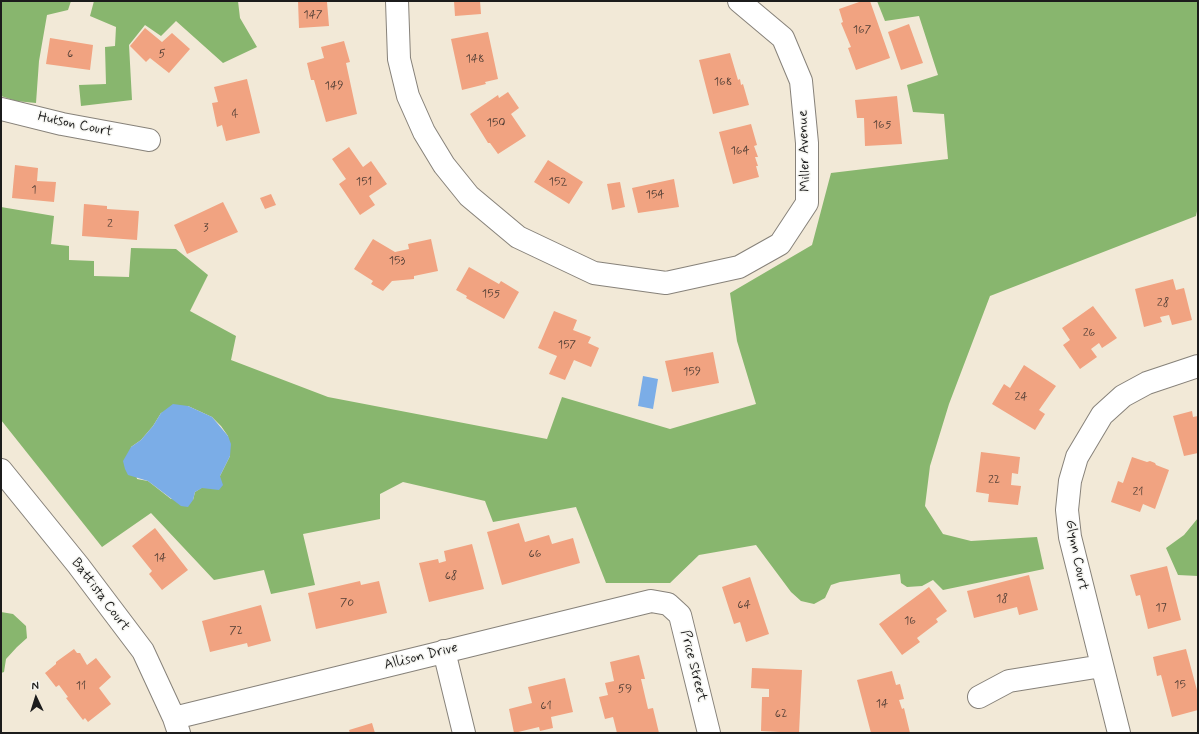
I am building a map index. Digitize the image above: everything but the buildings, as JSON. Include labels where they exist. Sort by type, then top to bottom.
[{"type":"street","name":"Miller Avenue","points":[[396,1],[399,59],[408,96],[432,145],[444,165],[468,196],[518,237],[594,273],[666,283],[740,266],[780,244],[807,203],[807,143],[801,81],[782,38],[739,1]]},
{"type":"street","name":"Hutson Court","points":[[1,109],[62,124],[149,140]]},
{"type":"street","name":"Glynn Court","points":[[1119,733],[1070,537],[1067,510],[1070,481],[1077,457],[1102,415],[1122,396],[1147,383],[1198,366]]},
{"type":"street","name":"Battista Court","points":[[1,470],[78,565],[143,651],[177,726]]},
{"type":"street","name":"Allison Drive","points":[[177,726],[444,651],[651,601],[668,604]]},
{"type":"street","name":"Price Street","points":[[668,604],[680,615],[709,733]]},
{"type":"street","points":[[444,651],[464,733]]},
{"type":"street","points":[[979,697],[1009,681],[1102,666]]},
{"type":"green space","points":[[1,1],[71,1],[68,10],[47,15],[39,61],[36,103],[16,101],[1,96]]},
{"type":"green space","points":[[94,1],[238,1],[240,18],[257,47],[223,63],[176,21],[161,36],[145,25],[129,45],[132,100],[81,106],[79,85],[106,84],[105,47],[115,46],[116,27],[90,16]]},
{"type":"green space","points":[[877,1],[1198,1],[1198,206],[1196,216],[990,296],[949,404],[930,466],[925,506],[943,534],[971,541],[1037,537],[1044,569],[943,590],[933,580],[922,586],[907,587],[901,583],[900,574],[840,582],[831,585],[825,598],[814,604],[801,601],[791,592],[756,545],[699,555],[670,583],[606,583],[576,507],[493,522],[485,501],[403,482],[380,494],[380,519],[303,534],[315,585],[271,594],[264,570],[214,580],[151,513],[102,547],[1,420],[1,207],[54,216],[51,244],[69,246],[69,260],[94,261],[94,276],[129,277],[131,248],[176,249],[208,275],[190,311],[236,336],[231,360],[328,397],[547,439],[562,397],[670,429],[756,404],[737,341],[730,293],[812,245],[831,173],[948,159],[944,114],[913,112],[907,85],[938,75],[919,16],[885,21]],"holes":[[[188,406],[212,417],[228,436],[230,456],[220,476],[195,492],[193,500],[171,499],[148,481],[137,479],[131,447],[141,440],[153,426],[161,413]]]},
{"type":"green space","points":[[1198,518],[1198,576],[1178,575],[1166,548],[1184,535]]},
{"type":"green space","points":[[1,612],[13,614],[26,626],[27,638],[6,659],[4,672],[1,673]]},
{"type":"water","points":[[643,376],[658,379],[653,409],[638,406]]},
{"type":"water","points":[[173,404],[188,406],[212,417],[228,436],[231,444],[230,456],[220,476],[223,485],[219,490],[202,488],[195,492],[193,500],[188,507],[181,506],[148,481],[128,475],[123,461],[131,447],[141,440],[153,426],[161,413]]}]
